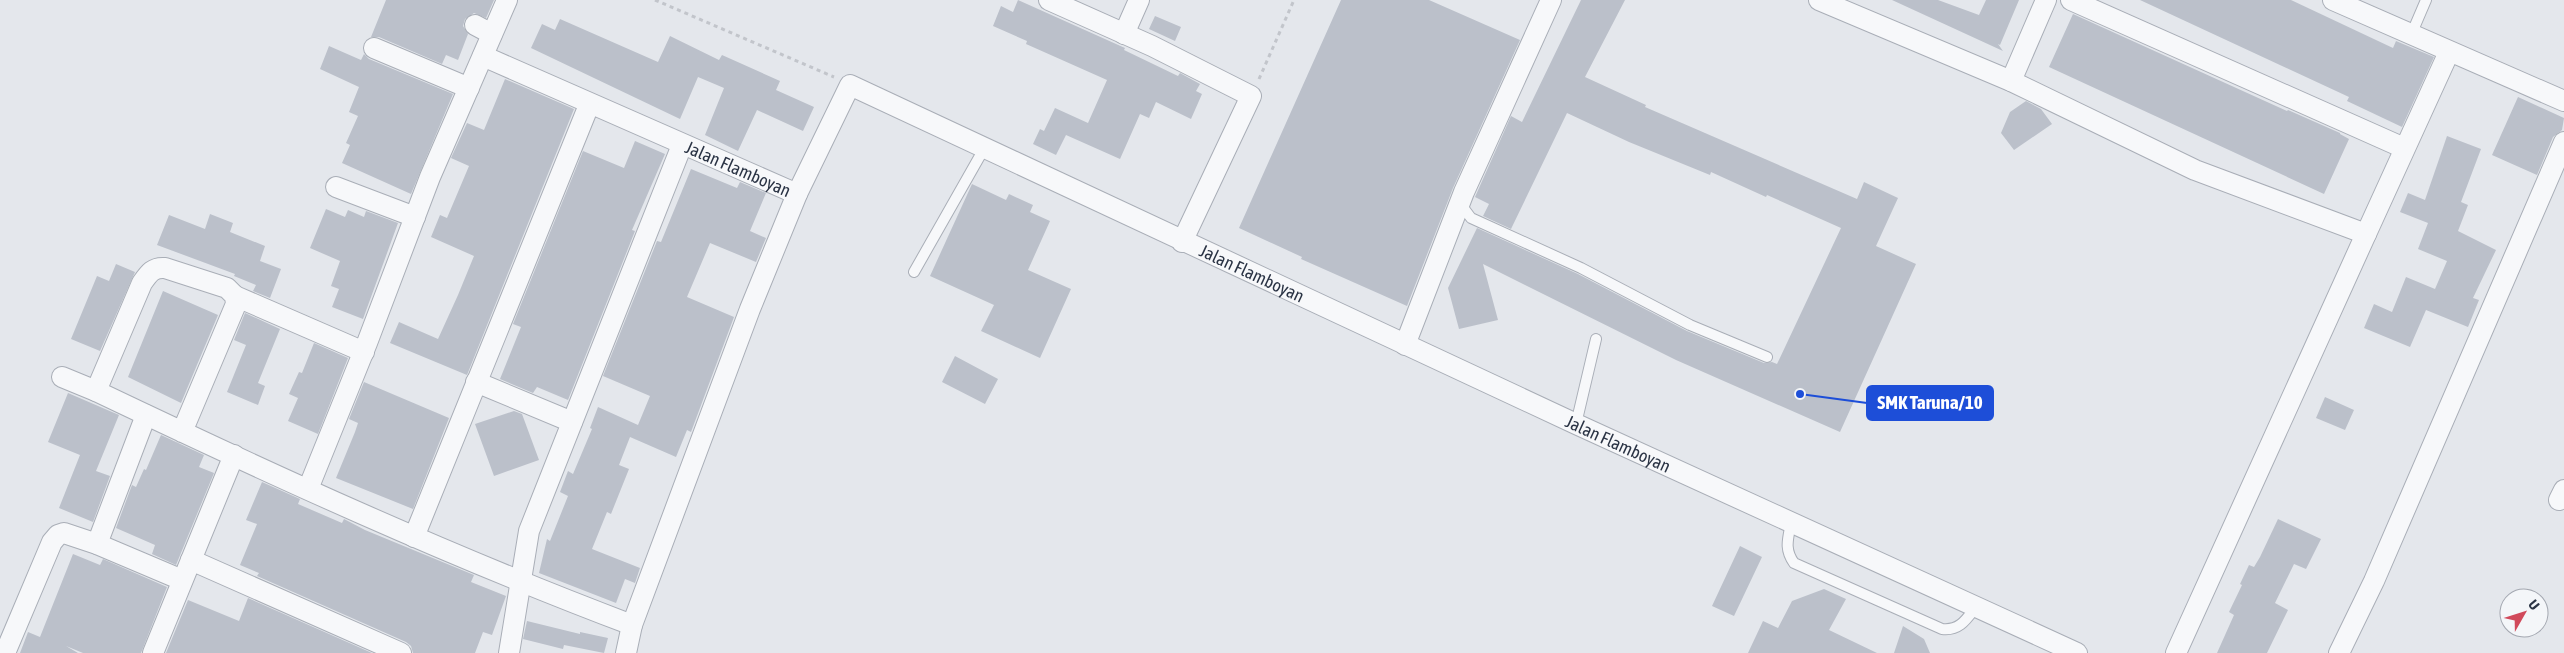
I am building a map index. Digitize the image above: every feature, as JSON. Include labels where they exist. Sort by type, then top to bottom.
[{"type":"street","points":[[308,489],[364,352],[415,217],[483,56],[483,30],[508,0]]},
{"type":"street","points":[[1049,0],[1251,96],[1182,242]]},
{"type":"street","points":[[1124,34],[1139,0]]},
{"type":"street","points":[[1405,345],[1464,192],[1551,0]]},
{"type":"street","points":[[1819,0],[2011,81],[2195,170],[2366,234]]},
{"type":"street","points":[[2011,81],[2046,0]]},
{"type":"street","points":[[2071,0],[2404,148]]},
{"type":"street","points":[[2333,0],[2564,102]]},
{"type":"street","points":[[374,48],[469,88]]},
{"type":"street","points":[[2176,653],[2449,52]]},
{"type":"street","name":"Jalan Flamboyan","points":[[483,56],[589,105],[797,194],[850,85],[985,147],[1182,242],[1975,608],[2077,653]]},
{"type":"street","points":[[414,537],[589,105]]},
{"type":"street","points":[[2339,653],[2374,581],[2564,142]]},
{"type":"street","points":[[509,653],[529,532],[682,145]]},
{"type":"street","points":[[336,187],[415,217]]},
{"type":"street","points":[[626,653],[632,625],[750,309],[797,194]]},
{"type":"street","points":[[96,391],[142,283],[150,272],[157,267],[227,288],[234,296],[364,352]]},
{"type":"street","points":[[182,432],[236,304],[234,296]]},
{"type":"street","points":[[62,377],[414,537],[520,583],[632,625]]},
{"type":"street","points":[[476,382],[572,422]]},
{"type":"street","points":[[97,544],[146,415]]},
{"type":"street","points":[[159,651],[182,580],[234,455]]},
{"type":"street","points":[[5,653],[52,542],[58,535],[64,533],[97,544],[182,580]]},
{"type":"street","points":[[191,560],[401,653]]},
{"type":"lane","points":[[2411,35],[2426,0]]},
{"type":"lane","points":[[914,272],[985,147]]},
{"type":"lane","points":[[1464,192],[1462,206],[1471,218],[1581,268],[1690,324],[1767,357]]},
{"type":"lane","points":[[1576,424],[1596,339]]},
{"type":"lane","points":[[1791,523],[1787,544],[1788,554],[1794,563],[1942,629],[1950,630],[1962,624],[1975,608]]},
{"type":"path","points":[[655,0],[850,85]]},
{"type":"path","points":[[1251,96],[1294,0]]},
{"type":"building","points":[[386,0],[494,0],[486,18],[474,13],[465,19],[463,26],[468,34],[458,60],[446,55],[442,64],[379,37],[371,37]]},
{"type":"building","points":[[1018,0],[1125,48],[1124,50],[1178,76],[1180,73],[1200,84],[1196,91],[1202,94],[1191,119],[1156,102],[1149,118],[1140,114],[1120,159],[1066,135],[1056,155],[1033,144],[1040,129],[1044,131],[1055,108],[1088,123],[1107,80],[1026,44],[1027,41],[993,26],[1001,6],[1013,12]]},
{"type":"building","points":[[1341,0],[1429,0],[1520,40],[1453,188],[1407,306],[1301,259],[1302,257],[1239,228]]},
{"type":"building","points":[[1581,0],[1625,0],[1585,77],[1646,105],[1645,107],[1857,199],[1864,182],[1898,198],[1876,246],[1916,264],[1840,432],[1676,360],[1483,264],[1498,320],[1459,329],[1448,288],[1477,228],[1578,274],[1687,331],[1764,363],[1772,362],[1777,364],[1841,228],[1711,172],[1710,175],[1629,142],[1567,113],[1511,229],[1483,216],[1489,204],[1475,197],[1511,116],[1522,122]]},
{"type":"building","points":[[1892,0],[1938,0],[1979,15],[1986,0],[2019,0],[2000,45],[1998,44],[2003,51]]},
{"type":"building","points":[[2140,0],[2291,0],[2393,48],[2396,41],[2434,57],[2402,127],[2347,101],[2349,97]]},
{"type":"building","points":[[2073,14],[2340,133],[2349,139],[2324,194],[2049,67]]},
{"type":"building","points":[[1155,16],[1181,27],[1175,41],[1149,29]]},
{"type":"building","points":[[560,19],[658,62],[670,36],[719,60],[722,55],[780,81],[776,90],[814,107],[803,131],[757,110],[738,151],[705,135],[724,88],[698,77],[680,119],[531,48],[542,24],[555,30]]},
{"type":"building","points":[[329,46],[361,60],[364,54],[369,59],[453,94],[411,194],[342,163],[350,145],[346,143],[358,116],[349,112],[359,87],[320,69]]},
{"type":"building","points":[[505,79],[574,109],[467,375],[390,343],[399,322],[438,339],[458,295],[474,256],[431,237],[440,215],[447,218],[469,166],[451,158],[467,123],[484,130]]},
{"type":"building","points":[[2518,97],[2564,118],[2562,130],[2553,137],[2537,175],[2492,155]]},
{"type":"building","points":[[2026,101],[2041,109],[2052,124],[2014,150],[2001,133],[2010,112]]},
{"type":"building","points":[[2447,136],[2481,149],[2461,202],[2468,205],[2458,231],[2496,250],[2473,298],[2479,300],[2468,327],[2426,310],[2410,347],[2364,328],[2374,304],[2392,312],[2406,277],[2435,289],[2447,261],[2418,249],[2428,223],[2400,212],[2408,193],[2425,200]]},
{"type":"building","points":[[635,141],[665,154],[632,230],[635,231],[568,400],[537,387],[533,393],[500,379],[521,327],[513,324],[583,151],[624,168]]},
{"type":"building","points":[[691,169],[737,188],[740,182],[766,193],[750,231],[766,238],[756,262],[710,243],[687,297],[734,317],[691,432],[687,430],[676,457],[630,437],[619,465],[629,469],[611,514],[607,512],[592,549],[640,568],[635,583],[625,579],[616,603],[539,573],[547,539],[550,541],[568,496],[560,492],[568,471],[573,474],[592,429],[590,428],[598,407],[638,425],[650,396],[603,376],[657,241],[661,242]]},
{"type":"building","points":[[972,184],[1006,200],[1009,194],[1033,205],[1030,212],[1050,221],[1028,270],[1071,289],[1040,358],[981,331],[994,305],[930,276]]},
{"type":"building","points":[[326,209],[345,217],[348,210],[364,217],[366,211],[398,223],[363,319],[332,307],[339,289],[331,286],[340,261],[310,248]]},
{"type":"building","points":[[210,214],[233,223],[230,232],[265,246],[260,261],[281,269],[270,298],[253,291],[256,285],[234,276],[235,274],[157,245],[169,215],[205,229]]},
{"type":"building","points":[[116,264],[135,272],[100,351],[71,339],[97,276],[109,281]]},
{"type":"building","points":[[163,291],[218,315],[181,403],[128,377]]},
{"type":"building","points":[[245,313],[280,329],[258,383],[265,386],[258,405],[227,392],[246,345],[234,340]]},
{"type":"building","points":[[314,343],[348,358],[318,434],[288,421],[298,398],[289,394],[299,372],[302,373]]},
{"type":"building","points":[[955,356],[998,379],[985,404],[942,382]]},
{"type":"building","points":[[364,382],[449,418],[413,509],[336,478],[358,423],[349,419]]},
{"type":"building","points":[[68,393],[119,415],[96,471],[110,476],[93,522],[59,508],[80,455],[48,442]]},
{"type":"building","points":[[2325,397],[2354,410],[2345,430],[2316,418]]},
{"type":"building","points":[[514,411],[522,414],[539,460],[494,476],[475,424]]},
{"type":"building","points":[[161,435],[204,455],[199,467],[214,473],[176,565],[152,554],[155,545],[116,528],[132,485],[136,487],[144,469],[146,470]]},
{"type":"building","points":[[262,482],[300,499],[298,504],[342,523],[344,519],[365,530],[474,575],[471,582],[506,596],[492,635],[483,632],[475,653],[413,653],[411,646],[406,642],[257,576],[259,573],[240,565],[257,524],[246,520]]},
{"type":"building","points":[[2278,519],[2321,539],[2306,569],[2294,564],[2275,603],[2288,610],[2267,653],[2217,653],[2234,615],[2229,612],[2242,585],[2240,584],[2249,565],[2254,567],[2260,557]]},
{"type":"building","points":[[1740,546],[1762,557],[1734,616],[1712,606]]},
{"type":"building","points":[[73,554],[100,565],[103,559],[167,587],[141,653],[83,653],[66,646],[78,653],[20,653],[28,632],[40,637]]},
{"type":"building","points":[[1824,589],[1846,599],[1829,630],[1877,653],[1748,653],[1763,621],[1778,628],[1792,601]]},
{"type":"building","points":[[248,598],[372,653],[166,653],[188,600],[239,621]]},
{"type":"building","points":[[527,621],[580,634],[580,632],[608,638],[604,653],[564,645],[563,649],[523,639]]},
{"type":"building","points":[[1903,626],[1924,639],[1930,653],[1894,653]]},
{"type":"place","name":"SMK Taruna/10","points":[[1800,394]]}]
